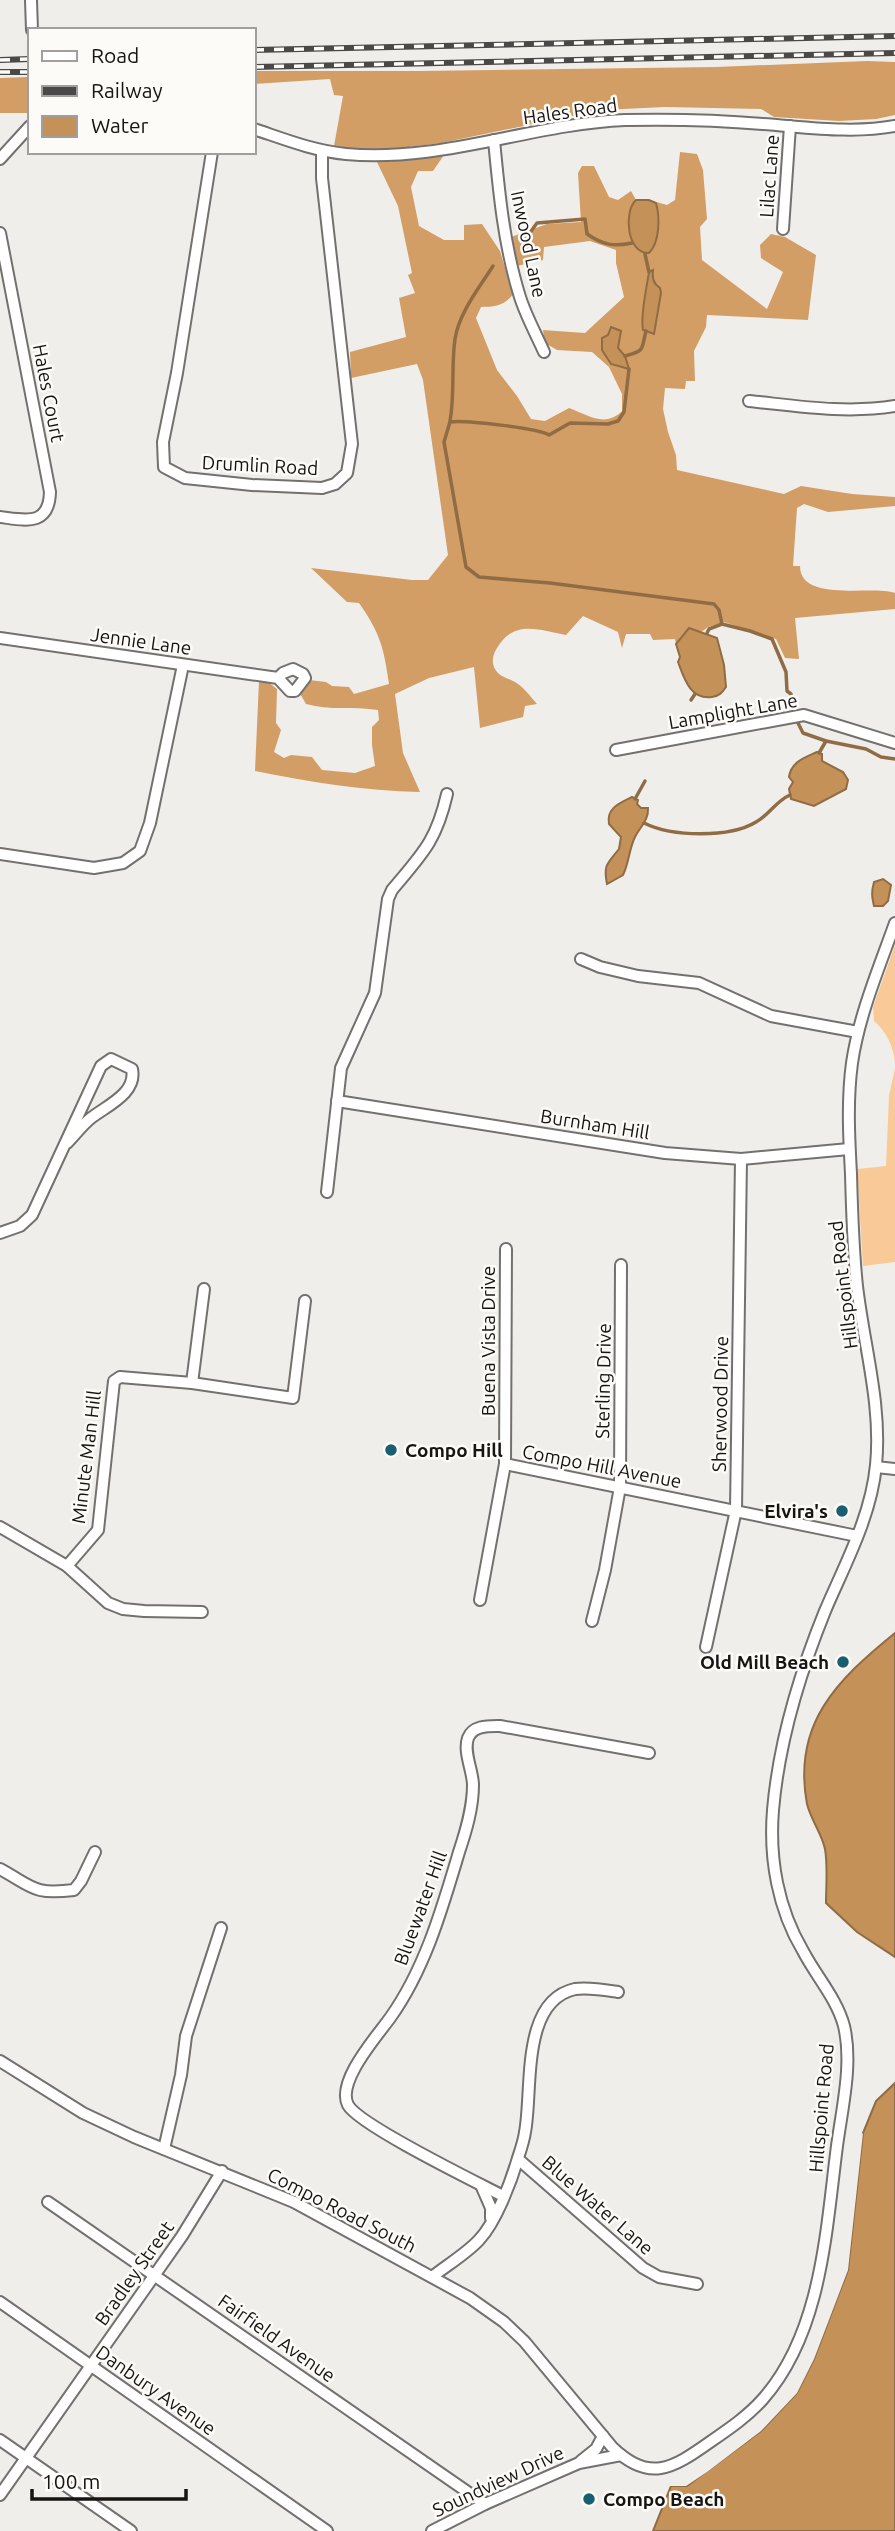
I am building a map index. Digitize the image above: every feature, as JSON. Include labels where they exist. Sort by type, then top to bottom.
[{"type":"street","points":[[31,0],[33,28]]},
{"type":"street","name":"Hales Road","points":[[256,130],[322,151],[372,156],[494,141],[624,120],[728,121],[855,129],[895,126]]},
{"type":"street","name":"Lilac Lane","points":[[783,229],[790,126]]},
{"type":"street","points":[[0,159],[28,128]]},
{"type":"street","name":"Inwood Lane","points":[[494,141],[500,201],[513,272],[521,299],[544,352]]},
{"type":"street","name":"Drumlin Road","points":[[212,154],[177,373],[163,442],[164,467],[185,478],[321,488],[335,484],[347,473],[352,444],[322,178],[322,151]]},
{"type":"street","name":"Hales Court","points":[[0,233],[50,500],[45,513],[36,519],[0,517]]},
{"type":"street","points":[[749,401],[823,409],[874,410],[895,406]]},
{"type":"street","name":"Jennie Lane","points":[[0,638],[278,678]]},
{"type":"street","points":[[0,854],[94,868],[123,863],[140,851],[150,823],[183,665]]},
{"type":"street","name":"Lamplight Lane","points":[[616,750],[804,715],[895,743]]},
{"type":"street","points":[[327,1192],[337,1101],[345,1059],[375,993],[388,899],[391,890],[430,842],[441,820],[447,794]]},
{"type":"street","name":"Hillspoint Road","points":[[621,2455],[645,2469],[664,2467],[698,2451],[745,2416],[765,2397],[784,2368],[806,2319],[816,2288],[844,2090],[846,2044],[840,2015],[804,1954],[784,1907],[775,1869],[773,1816],[778,1774],[796,1689],[857,1536],[871,1495],[876,1466],[876,1409],[855,1267],[849,1089],[858,1032],[895,923]]},
{"type":"street","points":[[581,959],[600,967],[638,976],[714,988],[771,1016],[858,1032]]},
{"type":"street","points":[[0,1233],[20,1227],[32,1215],[101,1066],[111,1059],[132,1069],[130,1087],[89,1120],[67,1143]]},
{"type":"street","name":"Burnham Hill","points":[[337,1101],[665,1153],[741,1159],[849,1149]]},
{"type":"street","name":"Sherwood Drive","points":[[706,1647],[736,1510],[741,1159]]},
{"type":"street","name":"Buena Vista Drive","points":[[480,1600],[505,1464],[506,1249]]},
{"type":"street","name":"Sterling Drive","points":[[592,1621],[605,1570],[620,1487],[621,1265]]},
{"type":"street","points":[[192,1383],[204,1289]]},
{"type":"street","name":"Minute Man Hill","points":[[67,1566],[98,1530],[114,1381],[120,1377],[192,1383],[293,1398],[305,1301]]},
{"type":"street","name":"Compo Hill Avenue","points":[[505,1464],[857,1536]]},
{"type":"street","points":[[876,1466],[895,1469]]},
{"type":"street","points":[[0,1527],[67,1566],[108,1603],[123,1609],[202,1612]]},
{"type":"street","name":"Bluewater Hill","points":[[503,2196],[393,2138],[354,2113],[348,2106],[345,2093],[349,2077],[395,2011],[434,1933],[472,1810],[474,1783],[467,1750],[468,1738],[475,1730],[485,1726],[500,1726],[649,1753]]},
{"type":"street","points":[[0,1869],[36,1891],[50,1893],[74,1890],[95,1852]]},
{"type":"street","points":[[164,2149],[181,2074],[186,2036],[221,1928]]},
{"type":"street","points":[[432,2277],[478,2241],[491,2222],[503,2196],[526,2131],[534,2038],[543,2013],[557,1997],[576,1989],[618,1992]]},
{"type":"street","name":"Compo Road South","points":[[0,2061],[83,2113],[294,2202],[470,2298],[504,2322],[535,2353],[621,2455]]},
{"type":"street","name":"Blue Water Lane","points":[[518,2159],[643,2268],[659,2277],[697,2284]]},
{"type":"street","name":"Bradley Street","points":[[0,2495],[182,2236],[222,2171]]},
{"type":"street","points":[[481,2185],[491,2208],[491,2222]]},
{"type":"street","name":"Fairfield Avenue","points":[[48,2202],[485,2504]]},
{"type":"street","name":"Danbury Avenue","points":[[0,2302],[327,2531]]},
{"type":"street","name":"Soundview Drive","points":[[579,2463],[596,2449],[603,2435]]},
{"type":"street","points":[[0,2440],[131,2531]]},
{"type":"street","name":"Soundview Drive","points":[[432,2531],[485,2504],[579,2463],[621,2455]]},
{"type":"shaded area","points":[[895,62],[895,115],[839,121],[774,117],[761,109],[665,107],[602,110],[441,143],[377,151],[334,146],[343,96],[334,95],[330,79],[256,84],[256,71],[716,67]]},
{"type":"shaded area","points":[[28,77],[28,113],[0,113],[0,78]]},
{"type":"shaded area","points":[[680,152],[697,154],[703,170],[707,219],[700,227],[702,260],[767,309],[783,272],[761,258],[760,245],[771,234],[785,237],[816,255],[808,320],[707,315],[706,327],[694,351],[695,381],[686,381],[685,389],[665,388],[663,409],[676,455],[677,470],[784,494],[801,486],[895,497],[895,506],[828,512],[804,504],[797,508],[793,566],[800,566],[803,577],[812,585],[824,589],[895,593],[895,609],[795,618],[799,659],[785,658],[776,639],[724,622],[708,627],[700,633],[695,630],[683,634],[676,644],[675,639],[653,640],[650,634],[626,634],[622,648],[618,632],[583,616],[566,635],[537,629],[519,630],[504,639],[496,650],[493,661],[497,672],[521,686],[537,704],[525,706],[523,717],[480,728],[474,667],[429,678],[395,694],[403,753],[420,792],[337,785],[255,771],[259,681],[268,682],[277,689],[276,723],[281,730],[274,752],[284,758],[291,755],[312,757],[322,770],[355,773],[375,766],[372,727],[379,720],[378,710],[306,704],[298,690],[309,680],[349,687],[354,694],[389,684],[380,641],[359,603],[347,602],[311,568],[428,580],[448,555],[423,380],[417,364],[351,378],[350,352],[406,337],[399,298],[415,293],[408,275],[412,273],[398,206],[377,162],[444,155],[433,171],[418,171],[411,187],[419,226],[444,240],[464,240],[464,225],[482,224],[500,251],[513,294],[499,305],[481,307],[476,318],[497,370],[531,419],[545,421],[569,408],[590,417],[609,419],[622,411],[622,394],[609,367],[592,352],[557,350],[545,343],[543,330],[585,333],[624,297],[616,263],[616,250],[590,241],[544,247],[543,260],[517,266],[511,237],[547,224],[581,222],[578,173],[582,166],[594,166],[609,197],[618,200],[631,191],[636,200],[667,205],[675,200]]},
{"type":"shaded area","points":[[895,945],[895,1063],[889,1040],[874,1021],[873,1007]]},
{"type":"shaded area","points":[[895,1068],[895,1262],[863,1266],[857,1169],[886,1166],[889,1096]]},
{"type":"water","points":[[636,200],[656,203],[658,229],[655,243],[649,253],[636,247],[629,231],[629,213]]},
{"type":"water","points":[[653,270],[654,280],[661,293],[654,334],[643,330],[642,324],[649,272]]},
{"type":"water","points":[[611,327],[621,331],[618,348],[625,356],[629,369],[611,364],[602,350],[602,338],[608,335]]},
{"type":"water","points":[[689,628],[717,638],[726,687],[717,696],[698,695],[689,687],[683,675],[676,644]]},
{"type":"water","points":[[817,752],[822,754],[822,761],[843,772],[848,780],[846,789],[814,806],[791,799],[789,789],[793,782],[789,777],[795,764]]},
{"type":"water","points":[[632,797],[638,800],[637,804],[641,808],[648,808],[647,816],[633,842],[623,875],[607,884],[606,868],[619,849],[621,837],[609,824],[610,814],[615,807]]},
{"type":"water","points":[[883,879],[891,885],[888,901],[883,906],[874,906],[874,882]]},
{"type":"water","points":[[895,1633],[895,1957],[857,1932],[826,1903],[825,1849],[807,1804],[804,1776],[806,1750],[813,1727],[824,1706],[855,1668]]},
{"type":"water","points":[[895,2083],[895,2531],[653,2531],[671,2486],[687,2486],[761,2431],[797,2393],[814,2359],[848,2270],[863,2133],[876,2101]]},
{"type":"pier","points":[[863,2133],[848,2270],[814,2359],[797,2393],[761,2431],[707,2472],[686,2486],[667,2486],[671,2482],[685,2482],[759,2429],[794,2391],[811,2358],[845,2269],[859,2137]]},
{"type":"waterway","points":[[529,234],[537,223],[585,219],[587,234],[598,241],[614,245],[632,243]]},
{"type":"waterway","points":[[645,254],[649,272]]},
{"type":"waterway","points":[[450,421],[457,329],[470,301],[493,266]]},
{"type":"waterway","points":[[625,356],[642,348],[646,331]]},
{"type":"waterway","points":[[629,369],[624,412],[618,421],[608,424],[570,423],[549,435],[501,425],[450,422],[444,442],[466,567],[479,577],[550,583],[714,604],[719,610],[722,624],[772,639],[786,672],[787,691],[791,694],[795,707]]},
{"type":"waterway","points":[[707,633],[709,629],[722,624]]},
{"type":"waterway","points":[[691,700],[695,694]]},
{"type":"waterway","points":[[798,723],[803,733],[895,759]]},
{"type":"waterway","points":[[819,753],[826,741]]},
{"type":"waterway","points":[[635,799],[645,781]]},
{"type":"waterway","points":[[644,823],[685,833],[731,831],[756,822],[790,795]]},
{"type":"railway","points":[[256,50],[895,36]]},
{"type":"railway","points":[[256,67],[895,53]]},
{"type":"railway","points":[[0,60],[28,59]]},
{"type":"railway","points":[[0,72],[28,72]]},
{"type":"place","name":"Compo Hill","points":[[391,1450]]},
{"type":"place","name":"Elvira's","points":[[842,1511]]},
{"type":"place","name":"Old Mill Beach","points":[[843,1662]]},
{"type":"place","name":"Compo Beach","points":[[589,2499]]}]
